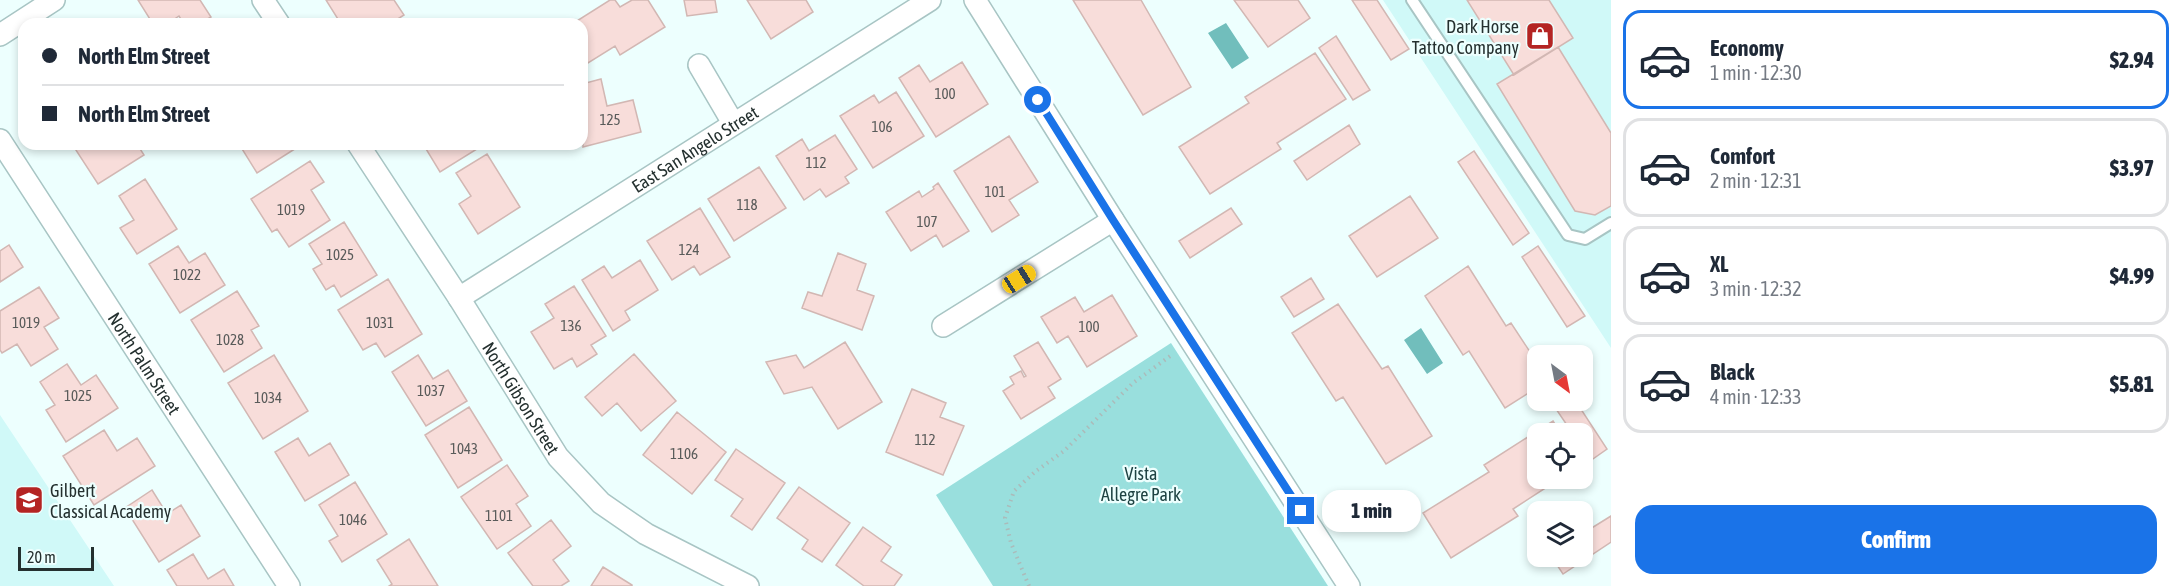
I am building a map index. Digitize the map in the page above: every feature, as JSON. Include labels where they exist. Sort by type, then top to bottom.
[{"type":"street","points":[[26,18],[54,0]]},
{"type":"street","points":[[263,0],[275,18]]},
{"type":"street","name":"East San Angelo Street","points":[[459,298],[930,0]]},
{"type":"street","points":[[975,0],[1113,220],[1349,586]]},
{"type":"street","points":[[0,35],[18,23]]},
{"type":"street","points":[[699,65],[733,123]]},
{"type":"street","name":"North Palm Street","points":[[0,140],[289,586]]},
{"type":"street","name":"North Gibson Street","points":[[362,150],[459,298],[558,457],[601,503],[646,534],[748,586]]},
{"type":"street","points":[[943,326],[1113,220]]},
{"type":"lane","points":[[1412,0],[1568,235],[1585,239],[1611,223]]},
{"type":"path","points":[[1029,586],[1011,543],[1005,518],[1014,491],[1036,471],[1064,451],[1133,383],[1192,342]]},
{"type":"shaded area","points":[[1383,0],[1611,0],[1611,348]]},
{"type":"shaded area","points":[[1226,23],[1249,58],[1232,69],[1208,33]]},
{"type":"shaded area","points":[[1421,328],[1443,363],[1427,374],[1404,340]]},
{"type":"shaded area","name":"Gilbert Classical Academy","points":[[0,415],[114,586],[0,586]]},
{"type":"green space","name":"Vista Allegre Park","points":[[1171,343],[1328,586],[993,586],[936,495]]},
{"type":"building","points":[[138,0],[200,0],[211,17],[180,18],[179,16],[149,18]]},
{"type":"building","points":[[326,0],[394,0],[404,15],[399,18],[337,18]]},
{"type":"building","points":[[610,0],[615,0],[620,7],[632,0],[648,0],[665,27],[620,55],[615,46],[588,63],[588,18],[582,18]]},
{"type":"building","points":[[684,0],[715,0],[717,12],[687,16]]},
{"type":"building","points":[[747,0],[806,0],[813,12],[771,39]]},
{"type":"building","points":[[1073,0],[1141,0],[1191,87],[1143,115]]},
{"type":"building","points":[[1234,0],[1298,0],[1310,18],[1268,47]]},
{"type":"building","points":[[1352,0],[1377,0],[1409,49],[1391,60]]},
{"type":"building","points":[[1467,0],[1549,0],[1573,38],[1514,75]]},
{"type":"building","points":[[1336,36],[1370,90],[1353,100],[1319,48]]},
{"type":"building","points":[[1558,47],[1611,133],[1611,206],[1595,215],[1575,211],[1497,84]]},
{"type":"building","points":[[1315,53],[1346,99],[1277,143],[1281,149],[1210,194],[1179,147],[1249,103],[1245,97]]},
{"type":"building","points":[[962,62],[988,104],[936,137],[899,78],[919,65],[930,82]]},
{"type":"building","points":[[601,79],[607,106],[633,100],[641,132],[588,146],[588,82]]},
{"type":"building","points":[[896,92],[924,136],[873,168],[840,116],[874,95],[879,103]]},
{"type":"building","points":[[1349,125],[1360,144],[1307,180],[1294,161]]},
{"type":"building","points":[[835,135],[857,169],[845,177],[849,183],[826,197],[820,189],[804,200],[776,156],[802,139],[809,151]]},
{"type":"building","points":[[1009,136],[1038,182],[1009,200],[1019,215],[992,232],[954,171]]},
{"type":"building","points":[[76,150],[141,150],[144,155],[98,184]]},
{"type":"building","points":[[243,150],[293,150],[257,173]]},
{"type":"building","points":[[427,150],[475,150],[440,172]]},
{"type":"building","points":[[1474,151],[1529,233],[1513,245],[1458,162]]},
{"type":"building","points":[[487,154],[520,207],[478,234],[459,204],[471,196],[456,173]]},
{"type":"building","points":[[310,161],[324,182],[311,190],[330,220],[289,247],[277,229],[272,232],[251,199]]},
{"type":"building","points":[[759,167],[786,208],[734,241],[708,199]]},
{"type":"building","points":[[145,179],[177,229],[137,254],[120,228],[134,220],[119,196]]},
{"type":"building","points":[[938,183],[969,231],[943,247],[936,235],[911,251],[886,212],[919,191],[922,197],[934,189],[933,187]]},
{"type":"building","points":[[1410,196],[1438,238],[1377,277],[1349,236]]},
{"type":"building","points":[[700,208],[730,257],[700,275],[694,266],[672,280],[647,241]]},
{"type":"building","points":[[1231,208],[1242,224],[1190,258],[1179,241]]},
{"type":"building","points":[[344,222],[377,275],[341,297],[334,285],[326,290],[313,269],[322,264],[309,244]]},
{"type":"building","points":[[9,245],[23,267],[0,282],[0,251]]},
{"type":"building","points":[[178,246],[189,263],[205,253],[225,285],[180,313],[149,264]]},
{"type":"building","points":[[1538,246],[1585,316],[1567,327],[1522,257]]},
{"type":"building","points":[[838,253],[866,264],[857,290],[874,296],[862,330],[802,308],[808,292],[822,296]]},
{"type":"building","points":[[640,260],[658,290],[625,311],[630,320],[613,331],[582,280],[604,266],[612,278]]},
{"type":"building","points":[[1468,266],[1506,326],[1511,323],[1527,347],[1527,394],[1505,408],[1469,351],[1463,355],[1425,296]]},
{"type":"building","points":[[1311,278],[1324,299],[1294,317],[1281,297]]},
{"type":"building","points":[[388,279],[422,334],[385,357],[376,343],[363,350],[338,310]]},
{"type":"building","points":[[574,286],[606,336],[591,345],[597,354],[577,367],[572,358],[554,369],[531,332],[554,318],[545,304]]},
{"type":"building","points":[[39,287],[59,318],[44,327],[58,349],[31,366],[17,344],[2,353],[0,350],[0,311]]},
{"type":"building","points":[[237,291],[259,326],[251,330],[262,348],[224,372],[191,320]]},
{"type":"building","points":[[1112,295],[1137,336],[1087,367],[1068,336],[1057,343],[1041,317],[1075,297],[1084,312]]},
{"type":"building","points":[[1338,304],[1382,369],[1388,366],[1432,436],[1386,464],[1343,397],[1336,401],[1292,333]]},
{"type":"building","points":[[845,342],[882,402],[838,429],[812,387],[784,394],[766,362],[796,355],[804,368]]},
{"type":"building","points":[[1038,342],[1061,379],[1048,387],[1055,398],[1021,419],[1003,391],[1014,384],[1010,377],[1021,371],[1024,377],[1026,376],[1014,356]]},
{"type":"building","points":[[634,354],[676,401],[641,431],[617,403],[602,416],[585,397]]},
{"type":"building","points":[[274,355],[308,411],[263,439],[228,383]]},
{"type":"building","points":[[418,355],[433,379],[448,370],[467,401],[426,426],[392,372]]},
{"type":"building","points":[[67,364],[81,385],[96,375],[118,408],[66,442],[46,410],[55,405],[40,382]]},
{"type":"building","points":[[912,389],[946,403],[940,417],[964,426],[943,475],[886,452]]},
{"type":"building","points":[[469,407],[502,460],[458,488],[425,435]]},
{"type":"building","points":[[1557,411],[1582,411],[1590,423],[1566,423]]},
{"type":"building","points":[[677,412],[726,452],[692,494],[643,455]]},
{"type":"building","points":[[1593,428],[1607,449],[1593,459]]},
{"type":"building","points":[[104,430],[117,451],[137,438],[155,466],[94,505],[63,456]]},
{"type":"building","points":[[298,438],[309,456],[330,443],[349,475],[305,501],[275,452]]},
{"type":"building","points":[[1527,438],[1527,489],[1544,489],[1513,509],[1518,516],[1451,558],[1423,513],[1489,472],[1484,465]]},
{"type":"building","points":[[736,449],[785,483],[752,530],[731,516],[743,499],[715,480]]},
{"type":"building","points":[[507,465],[528,496],[516,504],[531,526],[497,549],[461,497]]},
{"type":"building","points":[[355,482],[387,534],[342,562],[329,541],[338,536],[319,505]]},
{"type":"building","points":[[799,487],[850,523],[822,562],[802,549],[808,540],[777,518]]},
{"type":"building","points":[[152,490],[167,514],[181,505],[200,536],[159,562],[125,508]]},
{"type":"building","points":[[1611,516],[1611,542],[1593,554],[1593,527]]},
{"type":"building","points":[[551,520],[571,546],[553,560],[569,581],[561,586],[533,586],[508,553]]},
{"type":"building","points":[[863,527],[891,547],[881,561],[902,575],[894,586],[864,586],[836,565]]},
{"type":"building","points":[[409,539],[438,586],[389,586],[392,584],[377,560]]},
{"type":"building","points":[[193,554],[208,579],[224,569],[234,586],[177,586],[167,570]]},
{"type":"building","points":[[603,567],[632,585],[632,586],[591,586]]},
{"type":"building","points":[[1558,567],[1574,567],[1563,574]]},
{"type":"place","name":"Dark Horse Tattoo Company","points":[[1540,36]]},
{"type":"place","name":"Gilbert Classical Academy","points":[[29,500]]},
{"type":"route","points":[[1038,100],[1301,511]]}]
